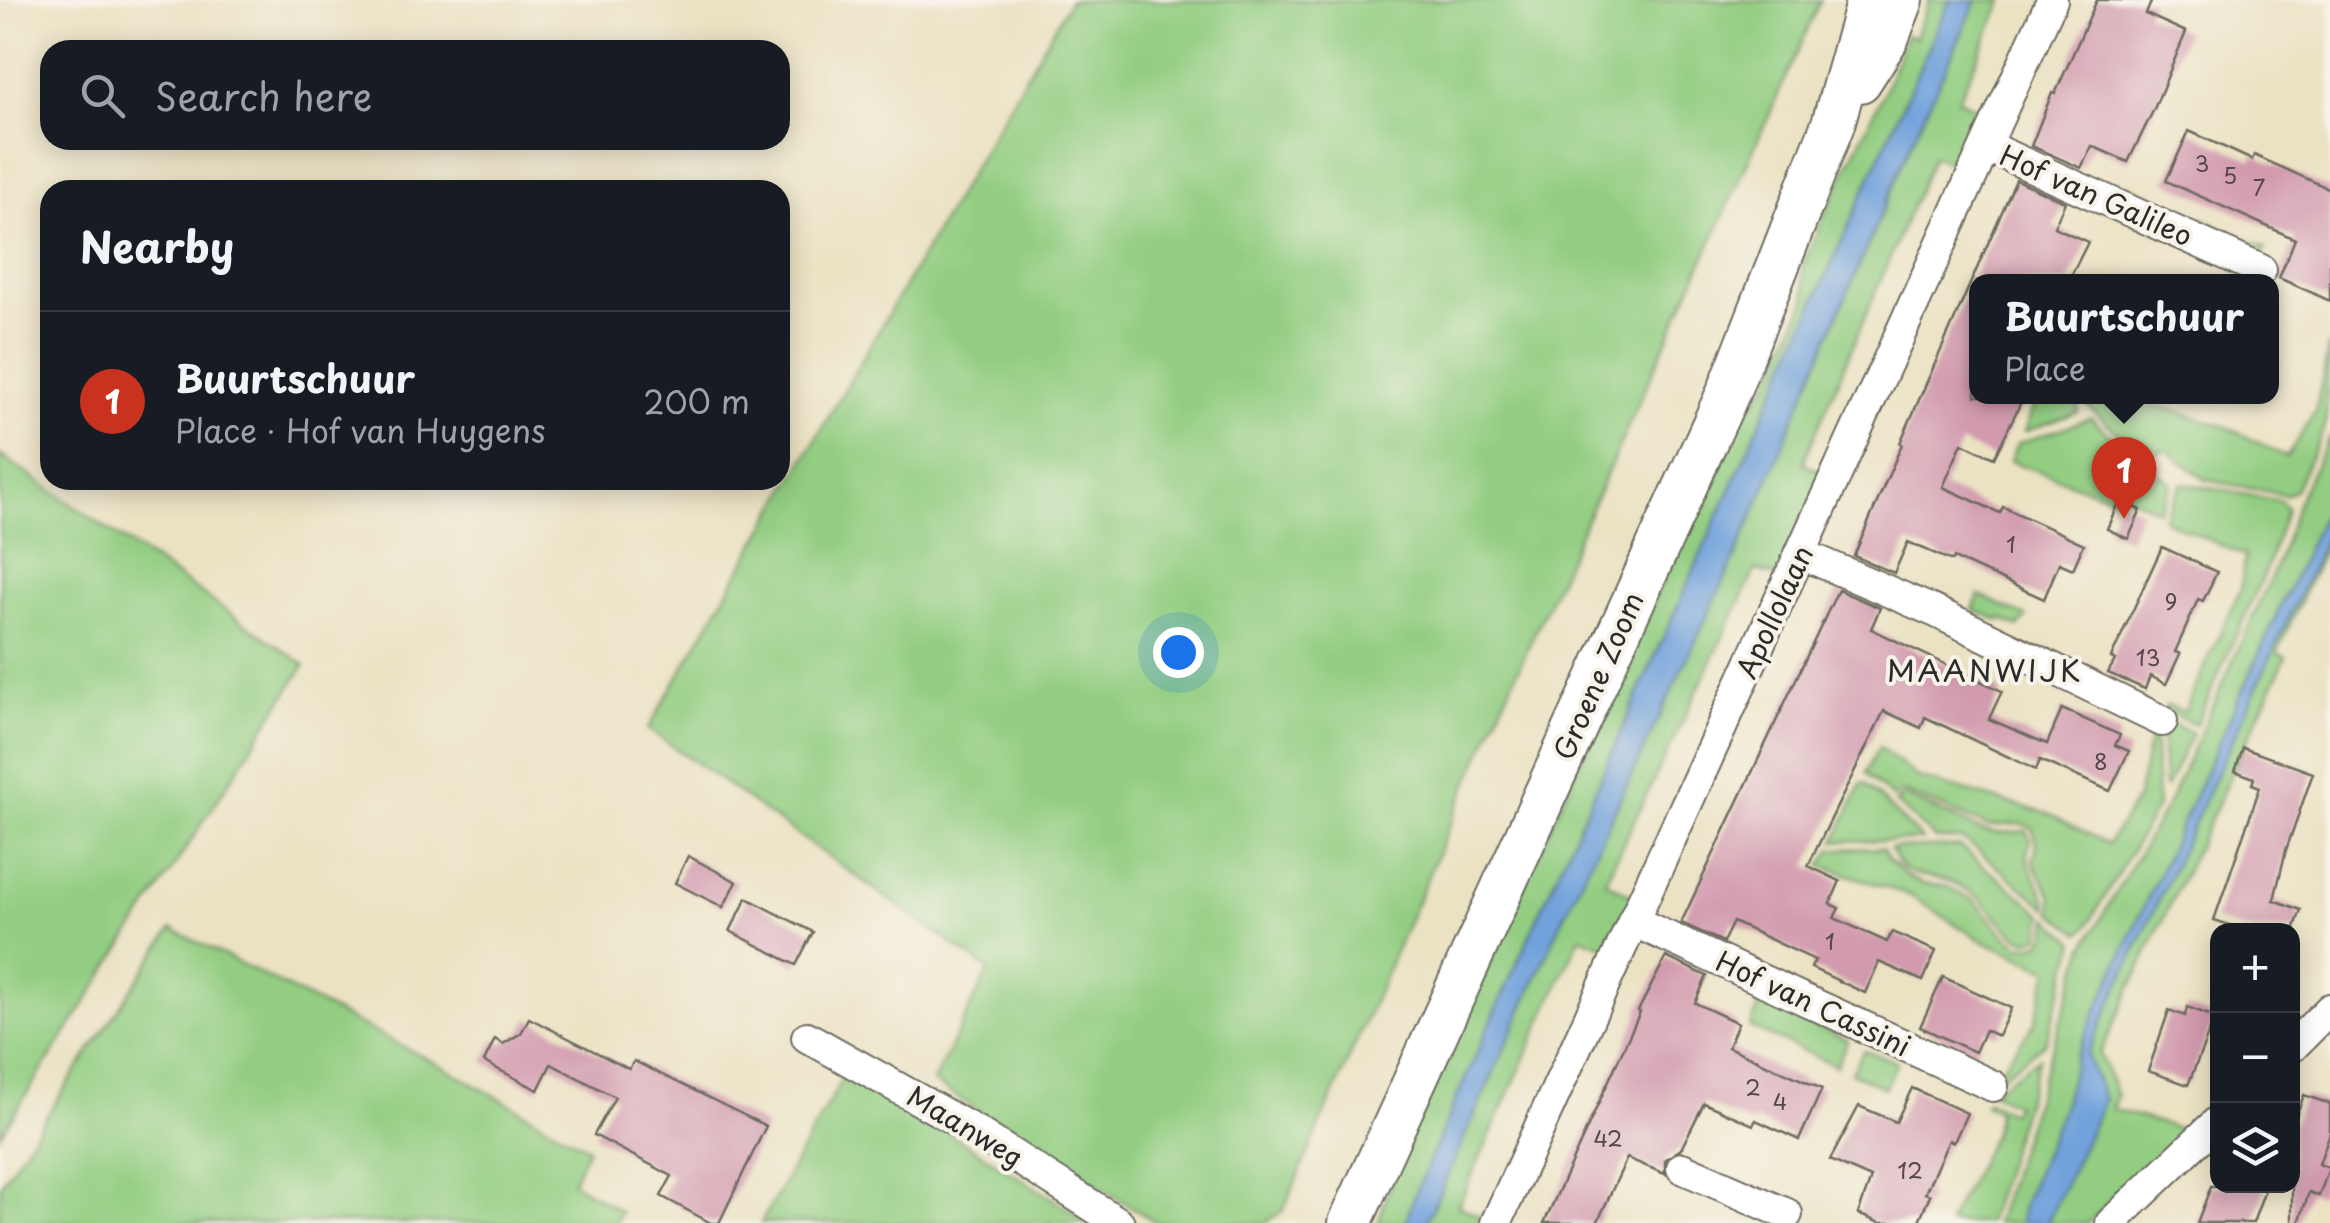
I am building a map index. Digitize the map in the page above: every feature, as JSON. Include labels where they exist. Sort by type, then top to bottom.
[{"type":"main road","name":"Groene Zoom","points":[[1350,1223],[1728,393],[1832,124],[1868,0]]},
{"type":"main road","name":"Groene Zoom","points":[[1832,124],[1887,38],[1902,0]]},
{"type":"street","name":"Apollolaan","points":[[1496,1223],[2052,0]]},
{"type":"street","name":"Hof van Galileo","points":[[1986,146],[2261,270]]},
{"type":"street","points":[[1802,554],[1936,612],[2162,721]]},
{"type":"street","name":"Hof van Cassini","points":[[1633,922],[1993,1086]]},
{"type":"street","points":[[2300,1039],[2330,1009]]},
{"type":"street","name":"Maanweg","points":[[807,1037],[975,1130],[1119,1223]]},
{"type":"street","points":[[2115,1221],[2210,1130]]},
{"type":"street","points":[[1682,1168],[1792,1220]]},
{"type":"green space","points":[[1070,0],[1821,0],[1499,712],[1283,1211],[1264,1223],[1157,1223],[933,1082],[989,970],[648,729],[786,490],[790,490],[790,484]]},
{"type":"green space","points":[[1929,0],[1950,0],[1457,1097],[1406,1223],[1378,1223],[1396,1165],[1731,431],[1769,383],[1806,300],[1802,267],[1884,92],[1906,35],[1915,38]]},
{"type":"green space","points":[[1977,0],[2004,0],[1958,100],[1984,112],[1986,109],[1989,114],[1962,169],[1933,156],[1803,463],[1829,475],[1831,472],[1834,478],[1786,583],[1780,585],[1782,580],[1756,569],[1605,881],[1635,897],[1611,949],[1580,937],[1458,1206],[1484,1218],[1482,1223],[1426,1223],[1560,925],[1735,558],[1912,141]]},
{"type":"green space","points":[[2130,186],[2193,215],[2189,225],[2125,196]]},
{"type":"green space","points":[[2203,219],[2266,248],[2261,258],[2198,229]]},
{"type":"green space","points":[[2329,345],[2326,424],[2295,490],[2286,495],[2206,480],[2166,450],[2143,455],[2085,404],[2151,404],[2225,426],[2287,457],[2316,409]]},
{"type":"green space","points":[[2034,404],[2078,406],[2079,412],[2024,432]]},
{"type":"green space","points":[[2091,418],[2140,462],[2170,481],[2159,510],[2123,494],[2119,500],[2010,461],[2017,444]]},
{"type":"green space","points":[[2330,435],[2330,498],[2076,1056],[2064,1103],[2023,1205],[2020,1223],[1995,1223],[2085,946],[2170,800],[2276,566],[2301,494]]},
{"type":"green space","points":[[0,455],[40,483],[40,490],[51,490],[305,665],[0,1135]]},
{"type":"green space","points":[[2182,483],[2281,501],[2287,508],[2269,562],[2196,725],[2164,711],[2167,705],[2184,712],[2241,589],[2245,556],[2163,519]]},
{"type":"green space","points":[[2330,528],[2330,536],[2277,653],[2286,657],[2100,1054],[2117,1095],[2112,1109],[2185,1130],[2088,1223],[2047,1223],[2104,1100],[2087,1055]]},
{"type":"green space","points":[[1979,595],[2027,617],[2019,627],[1973,609]]},
{"type":"green space","points":[[2161,720],[2192,733],[2166,788],[2164,787]]},
{"type":"green space","points":[[2151,734],[2155,746],[2157,807],[2080,933],[2052,912],[2052,896],[2033,862],[2037,843],[2032,828],[2020,824],[1988,826],[1904,792],[1892,798],[1866,773],[1879,747],[1918,778],[2049,814],[2108,844],[2137,798]]},
{"type":"green space","points":[[1862,783],[1866,784],[1922,840],[1835,841]]},
{"type":"green space","points":[[1905,796],[1978,829],[1997,833],[2026,831],[2031,841],[2030,867],[2047,908],[1970,844],[1960,839],[1935,839],[1895,802]]},
{"type":"green space","points":[[1959,846],[2044,915],[2040,936],[2031,939],[2014,934],[1985,903],[1960,886],[1905,870],[1891,848]]},
{"type":"green space","points":[[1883,848],[1889,860],[1908,877],[1923,884],[1946,886],[1975,901],[2020,946],[2039,944],[2047,934],[2049,918],[2076,942],[2045,1043],[1997,1079],[1996,1075],[2034,1024],[2049,970],[1977,938],[1909,895],[1821,866],[1832,849]]},
{"type":"green space","points":[[172,929],[447,1069],[588,1148],[572,1182],[621,1212],[615,1223],[0,1223],[0,1185]]},
{"type":"green space","points":[[1762,1000],[1848,1040],[1836,1066],[1750,1027]]},
{"type":"green space","points":[[1864,1050],[1897,1062],[1885,1088],[1851,1073]]},
{"type":"green space","points":[[2039,1058],[1987,1223],[1948,1223],[1993,1135],[1998,1111],[1985,1105],[1987,1101],[2011,1112],[2016,1104],[1991,1092]]},
{"type":"green space","points":[[848,1069],[1091,1223],[761,1223]]},
{"type":"water","points":[[1950,0],[1977,0],[1912,141],[1735,558],[1560,925],[1426,1223],[1406,1223],[1457,1097]]},
{"type":"water","points":[[2330,498],[2330,528],[2087,1055],[2104,1100],[2047,1223],[2020,1223],[2023,1205],[2064,1103],[2076,1056]]},
{"type":"building","points":[[2097,0],[2152,0],[2146,14],[2186,32],[2128,162],[2092,146],[2081,168],[2031,146]]},
{"type":"building","points":[[2189,131],[2330,189],[2330,301],[2279,278],[2295,239],[2166,181]]},
{"type":"building","points":[[2016,180],[2065,202],[2054,227],[2088,242],[2072,274],[1975,274]]},
{"type":"building","points":[[1969,287],[1969,404],[2020,404],[1994,458],[1962,443],[1943,487],[2000,513],[2003,507],[2084,544],[2073,569],[2059,563],[2044,599],[1954,558],[1952,561],[1908,542],[1894,573],[1854,556]]},
{"type":"building","points":[[2119,500],[2141,510],[2128,539],[2107,529]]},
{"type":"building","points":[[2162,547],[2217,572],[2203,601],[2198,599],[2166,684],[2150,676],[2145,689],[2108,673],[2115,660],[2111,658]]},
{"type":"building","points":[[1838,590],[1880,608],[1871,629],[2002,691],[1989,719],[2047,744],[2062,709],[2120,735],[2115,745],[2129,751],[2110,791],[2040,760],[2036,770],[1925,717],[1921,728],[1884,711],[1808,866],[1840,881],[1830,904],[1839,908],[1834,918],[1887,942],[1892,932],[1936,951],[1923,981],[1879,962],[1865,993],[1811,968],[1815,960],[1733,922],[1723,942],[1681,923]]},
{"type":"building","points":[[2243,748],[2313,773],[2286,850],[2274,900],[2301,910],[2296,923],[2214,920],[2260,787],[2252,784],[2254,778],[2235,771]]},
{"type":"building","points":[[688,856],[737,882],[723,907],[675,883]]},
{"type":"building","points":[[747,898],[813,932],[796,965],[730,931]]},
{"type":"building","points":[[1666,957],[1707,976],[1695,1003],[1738,1023],[1728,1047],[1822,1089],[1799,1140],[1756,1120],[1753,1125],[1704,1103],[1681,1149],[1665,1160],[1665,1174],[1627,1158],[1597,1223],[1544,1223],[1638,1011]]},
{"type":"building","points":[[1943,977],[2011,1008],[1998,1036],[1985,1030],[1975,1052],[1920,1027]]},
{"type":"building","points":[[2187,1007],[2210,1015],[2210,1030],[2188,1085],[2148,1071],[2169,1010],[2185,1016]]},
{"type":"building","points":[[529,1018],[629,1069],[634,1061],[766,1126],[719,1223],[711,1223],[661,1196],[672,1176],[594,1135],[615,1097],[551,1064],[538,1090],[484,1062],[495,1039],[503,1044],[521,1033]]},
{"type":"building","points":[[1912,1088],[1967,1113],[1954,1142],[1949,1140],[1925,1193],[1930,1195],[1918,1223],[1880,1223],[1858,1214],[1871,1178],[1830,1160],[1859,1106],[1896,1122]]},
{"type":"building","points":[[2304,1095],[2330,1104],[2330,1133],[2319,1164],[2329,1168],[2319,1196],[2309,1192],[2299,1223],[2292,1223],[2292,1193],[2300,1193],[2300,1106]]},
{"type":"building","points":[[2210,1189],[2210,1193],[2264,1193],[2253,1223],[2197,1223]]},
{"type":"place","name":"Buurtschuur","points":[[2124,519]]},
{"type":"district","name":"MAANWIJK","points":[[1985,672]]}]
